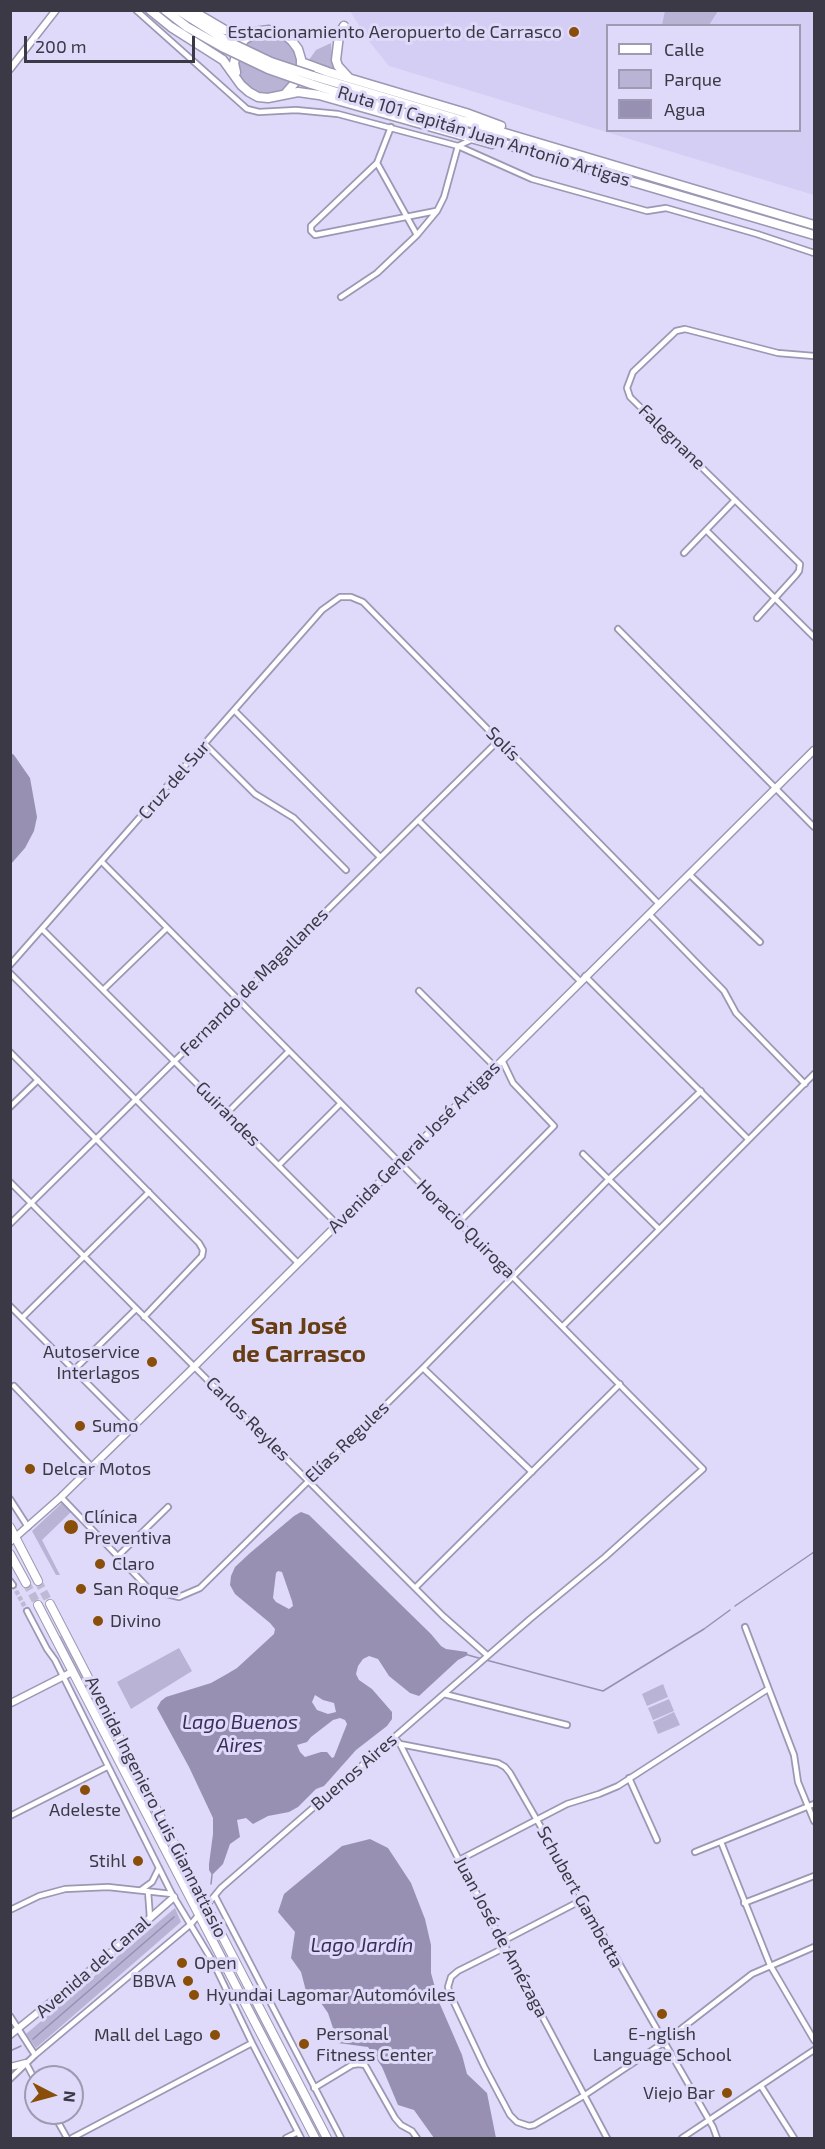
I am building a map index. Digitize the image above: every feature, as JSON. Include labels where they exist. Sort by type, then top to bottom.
[{"type":"highway","points":[[150,10],[171,27],[223,60],[241,85],[258,97],[268,98],[298,92],[319,95],[473,139],[525,150]]},
{"type":"highway","name":"Ruta 101 Capitán Juan Antonio Artigas","points":[[165,10],[187,27],[268,69],[529,140],[814,225]]},
{"type":"highway","name":"Ruta 101 Capitán Juan Antonio Artigas","points":[[178,10],[225,45]]},
{"type":"highway","points":[[191,10],[225,30],[255,33],[269,30],[284,34],[292,40],[298,49],[301,63],[298,79],[285,94]]},
{"type":"highway","points":[[344,26],[339,35],[336,60],[349,79]]},
{"type":"highway","points":[[236,76],[234,63],[237,51],[244,40],[255,33]]},
{"type":"highway","points":[[301,63],[466,113],[521,134],[529,140]]},
{"type":"highway","name":"Ruta 101 Capitán Juan Antonio Artigas","points":[[312,80],[525,150],[814,235]]},
{"type":"main road","points":[[10,1527],[13,1540],[38,1581]]},
{"type":"main road","points":[[10,1554],[26,1583]]},
{"type":"main road","name":"Avenida Ingeniero Luis Giannattasio","points":[[50,1604],[327,2139]]},
{"type":"main road","name":"Avenida Ingeniero Luis Giannattasio","points":[[38,1605],[315,2139]]},
{"type":"street","points":[[10,69],[56,10]]},
{"type":"street","points":[[136,10],[247,109],[259,112],[317,111],[391,127],[458,147],[532,179],[647,211],[666,208],[758,234],[814,253]]},
{"type":"street","points":[[268,98],[271,112]]},
{"type":"street","points":[[391,127],[377,163],[311,226],[310,231],[315,235],[437,211]]},
{"type":"street","points":[[341,297],[377,273],[417,235],[437,211],[444,197],[458,147],[473,139]]},
{"type":"street","points":[[377,163],[417,235]]},
{"type":"street","name":"Falegnane","points":[[757,618],[799,571],[800,564],[630,397],[627,388],[633,372],[676,331],[685,328],[778,353],[814,356]]},
{"type":"street","points":[[684,553],[735,500]]},
{"type":"street","points":[[706,530],[814,637]]},
{"type":"street","name":"Cruz del Sur","points":[[10,965],[322,610],[340,597]]},
{"type":"street","name":"Solís","points":[[340,597],[351,597],[363,602],[659,904]]},
{"type":"street","points":[[618,629],[814,827]]},
{"type":"street","points":[[235,711],[380,857]]},
{"type":"street","name":"Fernando de Magallanes","points":[[10,1224],[499,740]]},
{"type":"street","points":[[205,744],[255,794],[294,818],[346,870]]},
{"type":"street","name":"Avenida General José Artigas","points":[[13,1540],[61,1497],[195,1366],[814,750]]},
{"type":"street","points":[[418,820],[748,1139]]},
{"type":"street","name":"Horacio Quiroga","points":[[102,862],[703,1469]]},
{"type":"street","points":[[690,874],[760,942]]},
{"type":"street","points":[[649,914],[724,991],[736,1013],[805,1084]]},
{"type":"street","points":[[104,989],[167,928]]},
{"type":"street","name":"Guirandes","points":[[42,929],[337,1224]]},
{"type":"street","points":[[10,973],[298,1263]]},
{"type":"street","points":[[419,991],[495,1067]]},
{"type":"street","points":[[227,1113],[289,1051]]},
{"type":"street","points":[[10,1052],[199,1243],[203,1251],[202,1256],[144,1317]]},
{"type":"street","points":[[459,1222],[554,1126],[513,1083],[502,1060]]},
{"type":"street","points":[[563,1326],[814,1074]]},
{"type":"street","points":[[10,1107],[38,1080]]},
{"type":"street","name":"Elías Regules","points":[[118,1556],[150,1590],[175,1598],[188,1595],[200,1588],[700,1091]]},
{"type":"street","points":[[279,1165],[340,1104]]},
{"type":"street","points":[[583,1154],[659,1229]]},
{"type":"street","name":"Carlos Reyles","points":[[10,1182],[485,1658]]},
{"type":"street","points":[[22,1318],[149,1192]]},
{"type":"street","points":[[10,1306],[131,1428]]},
{"type":"street","points":[[74,1370],[136,1308]]},
{"type":"street","points":[[423,1368],[532,1472]]},
{"type":"street","points":[[416,1588],[620,1384]]},
{"type":"street","points":[[14,1386],[91,1466]]},
{"type":"street","name":"Buenos Aires","points":[[10,2079],[35,2055],[190,1924],[229,1881],[485,1658],[605,1557],[703,1469]]},
{"type":"street","points":[[61,1497],[118,1556],[168,1507]]},
{"type":"street","points":[[10,1498],[28,1527]]},
{"type":"street","name":"Avenida Ingeniero Luis Giannattasio","points":[[27,1611],[55,1660],[173,1895],[213,1962],[302,2139]]},
{"type":"street","points":[[745,1627],[794,1755],[798,1782],[814,1821]]},
{"type":"street","points":[[11,1702],[72,1672]]},
{"type":"street","points":[[459,1860],[567,1804],[599,1794],[629,1778],[768,1689]]},
{"type":"street","points":[[444,1694],[567,1725]]},
{"type":"street","name":"Juan José de Amézaga","points":[[394,1737],[400,1744],[607,2139]]},
{"type":"street","name":"Schubert Gambetta","points":[[400,1744],[498,1763],[505,1767],[709,2121],[717,2139]]},
{"type":"street","points":[[10,1815],[107,1767]]},
{"type":"street","points":[[629,1778],[657,1840]]},
{"type":"street","points":[[695,1852],[814,1804]]},
{"type":"street","points":[[721,1842],[770,1965],[814,2040]]},
{"type":"street","points":[[141,1890],[152,1882],[159,1868]]},
{"type":"street","points":[[744,1903],[814,1876]]},
{"type":"street","points":[[10,1910],[39,1896],[65,1889],[108,1887],[173,1895]]},
{"type":"street","points":[[148,1891],[150,1918]]},
{"type":"street","name":"Avenida del Canal","points":[[10,2035],[98,1964],[173,1895]]},
{"type":"street","name":"Avenida Ingeniero Luis Giannattasio","points":[[215,1896],[341,2139]]},
{"type":"street","points":[[503,1941],[582,1899]]},
{"type":"street","points":[[506,1947],[458,1971],[449,1982],[450,1994],[510,2115],[518,2122],[529,2126],[585,2095],[663,2043],[740,1981],[770,1965],[814,1947]]},
{"type":"street","points":[[213,1962],[225,1965]]},
{"type":"street","points":[[10,2016],[35,2055]]},
{"type":"street","points":[[60,2125],[69,2139],[252,2043]]},
{"type":"street","points":[[682,2139],[814,2050]]},
{"type":"street","points":[[10,2067],[26,2063]]},
{"type":"street","points":[[314,2088],[352,2065],[365,2065],[395,2118],[401,2126],[412,2131],[417,2139]]},
{"type":"street","points":[[761,2086],[794,2139]]},
{"type":"street","points":[[286,2139],[298,2132]]},
{"type":"shaded area","points":[[350,11],[814,11],[814,195],[606,132],[801,132],[801,24],[606,24],[606,132],[389,66],[368,40]]},
{"type":"green space","points":[[665,10],[718,11],[710,24],[662,24]]},
{"type":"green space","points":[[267,34],[288,43],[297,64],[288,85],[267,94],[246,85],[237,64],[246,43]]},
{"type":"green space","points":[[331,43],[332,58],[337,72],[316,65],[309,60],[316,50]]},
{"type":"green space","points":[[475,128],[642,177],[814,231]]},
{"type":"green space","points":[[63,1502],[72,1511],[42,1540],[60,1575],[56,1575],[32,1531]]},
{"type":"green space","points":[[61,1636],[148,1798],[195,1894],[58,1637]]},
{"type":"green space","points":[[179,1648],[192,1671],[131,1709],[117,1682]]},
{"type":"green space","points":[[663,1684],[668,1697],[647,1706],[642,1694]]},
{"type":"green space","points":[[669,1699],[674,1711],[653,1720],[648,1708]]},
{"type":"green space","points":[[674,1712],[680,1725],[658,1734],[653,1722]]},
{"type":"green space","points":[[175,1908],[181,1922],[36,2048],[26,2034]]},
{"type":"green space","points":[[211,1926],[325,2138],[319,2138],[210,1928]]},
{"type":"water","points":[[11,753],[30,778],[37,817],[34,831],[25,848],[11,864]]},
{"type":"water","name":"Lago Buenos Aires","points":[[301,1512],[309,1515],[441,1646],[467,1652],[468,1655],[458,1660],[419,1696],[410,1693],[389,1676],[378,1659],[369,1656],[363,1659],[356,1674],[359,1680],[372,1689],[392,1712],[392,1719],[387,1726],[356,1750],[324,1786],[316,1789],[298,1807],[289,1812],[268,1816],[253,1824],[246,1818],[237,1820],[240,1837],[230,1844],[223,1864],[212,1875],[209,1864],[213,1818],[157,1708],[166,1697],[211,1683],[237,1668],[274,1634],[275,1629],[270,1623],[235,1594],[230,1585],[231,1576],[235,1567]],"holes":[[[278,1571],[282,1572],[292,1601],[293,1606],[289,1609],[273,1598]],[[315,1695],[334,1703],[336,1712],[328,1714],[317,1710],[312,1702]],[[340,1718],[347,1724],[334,1757],[332,1758],[327,1752],[305,1757],[297,1745],[307,1742],[333,1720]]]},
{"type":"water","name":"Lago Jardín","points":[[370,1839],[388,1848],[411,1883],[425,1919],[431,1945],[431,1973],[439,2002],[462,2055],[467,2074],[487,2093],[496,2138],[434,2138],[414,2110],[398,2105],[382,2067],[368,2047],[338,2043],[328,2013],[314,1993],[306,1991],[301,1972],[291,1958],[295,1932],[278,1912],[284,1894],[342,1846]]},
{"type":"waterway","points":[[735,1606],[814,1552]]},
{"type":"waterway","points":[[486,1660],[603,1691],[704,1629],[730,1610]]},
{"type":"waterway","points":[[468,1655],[482,1659]]},
{"type":"waterway","points":[[211,1884],[212,1875]]},
{"type":"waterway","points":[[33,2039],[174,1917]]},
{"type":"waterway","points":[[10,2051],[21,2046]]},
{"type":"tunnel","points":[[38,1581],[50,1604]]},
{"type":"tunnel","points":[[26,1583],[38,1605]]},
{"type":"tunnel","points":[[13,1585],[27,1611]]},
{"type":"place","name":"Estacionamiento Aeropuerto de Carrasco","points":[[574,32]]},
{"type":"place","name":"Autoservice Interlagos","points":[[152,1362]]},
{"type":"place","name":"Sumo","points":[[80,1426]]},
{"type":"place","name":"Delcar Motos","points":[[30,1469]]},
{"type":"place","name":"Clínica Preventiva","points":[[71,1527]]},
{"type":"place","name":"Claro","points":[[100,1564]]},
{"type":"place","name":"San Roque","points":[[81,1589]]},
{"type":"place","name":"Divino","points":[[98,1621]]},
{"type":"place","name":"Adeleste","points":[[85,1790]]},
{"type":"place","name":"Stihl","points":[[138,1861]]},
{"type":"place","name":"Open","points":[[182,1963]]},
{"type":"place","name":"BBVA","points":[[188,1981]]},
{"type":"place","name":"Hyundai Lagomar Automóviles","points":[[194,1995]]},
{"type":"place","name":"E-nglish Language School","points":[[662,2014]]},
{"type":"place","name":"Mall del Lago","points":[[215,2035]]},
{"type":"place","name":"Personal Fitness Center","points":[[304,2044]]},
{"type":"place","name":"Viejo Bar","points":[[727,2093]]},
{"type":"district","name":"San José de Carrasco","points":[[299,1340]]}]
